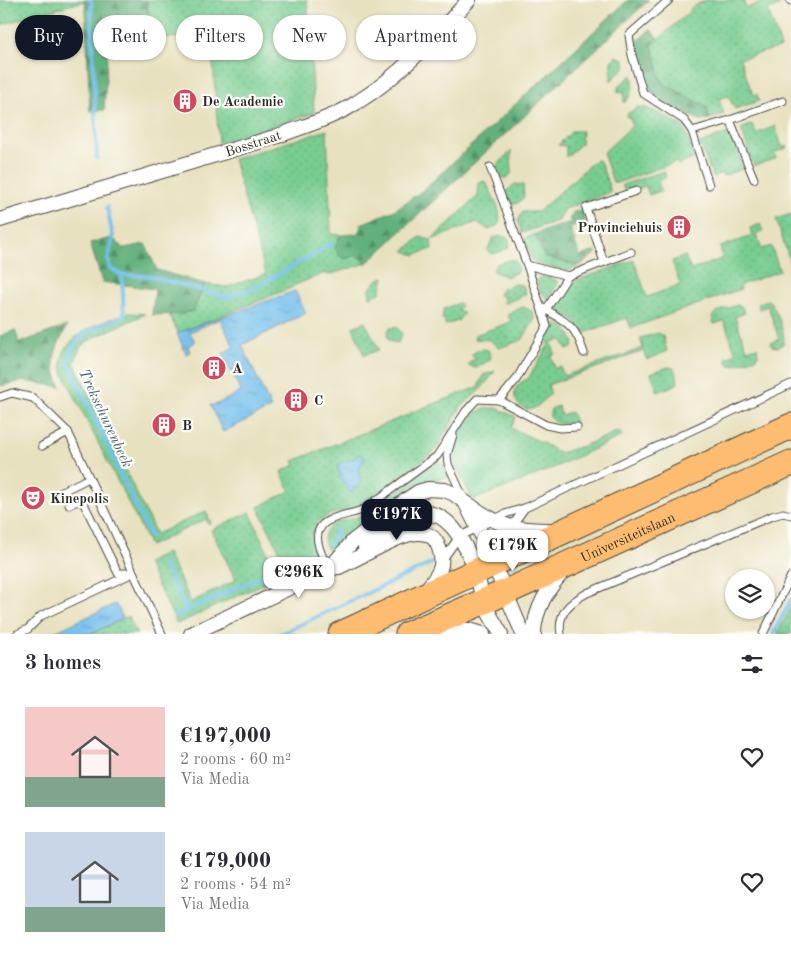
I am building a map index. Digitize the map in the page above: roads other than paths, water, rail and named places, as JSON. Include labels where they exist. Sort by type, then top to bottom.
[{"type":"highway","points":[[341,634],[791,426]]},
{"type":"highway","name":"Universiteitslaan","points":[[412,632],[495,597],[791,462]]},
{"type":"street","name":"Bosstraat","points":[[0,220],[278,136],[314,123],[355,104],[395,75],[427,45],[469,0]]},
{"type":"street","points":[[334,568],[343,552],[362,533],[418,492],[428,489],[445,490],[454,494],[492,520],[510,528],[566,530]]},
{"type":"street","points":[[465,502],[478,527],[485,567],[495,597],[501,634]]},
{"type":"street","points":[[334,568],[406,516],[419,512],[432,513],[443,517],[453,526],[459,537],[485,567],[495,597],[523,634]]},
{"type":"street","points":[[191,634],[400,537],[418,533],[431,537],[438,544],[442,559],[441,568],[436,577],[420,597]]},
{"type":"street","points":[[534,634],[534,624],[543,599],[557,578],[572,562]]},
{"type":"street","points":[[412,632],[469,630],[483,634]]},
{"type":"lane","points":[[668,0],[629,35],[632,55],[643,94],[684,120],[692,131],[709,185]]},
{"type":"lane","points":[[692,131],[783,101]]},
{"type":"lane","points":[[730,120],[754,179]]},
{"type":"lane","points":[[490,166],[544,312],[547,326],[516,380],[500,400]]},
{"type":"lane","points":[[604,262],[586,208],[636,191]]},
{"type":"lane","points":[[544,312],[568,276],[631,252]]},
{"type":"lane","points":[[527,265],[568,276]]},
{"type":"lane","points":[[544,312],[568,323],[575,330],[584,353]]},
{"type":"lane","points":[[442,559],[459,537],[478,527],[505,514],[525,508],[791,384]]},
{"type":"lane","points":[[0,397],[12,393],[33,398],[68,432],[162,634]]},
{"type":"lane","points":[[334,568],[320,551],[317,541],[320,528],[325,522],[366,508],[437,456],[466,411],[477,399],[500,400],[546,425],[560,428],[577,427]]},
{"type":"lane","points":[[456,427],[446,455],[448,464],[465,502]]},
{"type":"lane","points":[[42,446],[68,432]]},
{"type":"lane","points":[[63,491],[89,478]]},
{"type":"lane","points":[[69,504],[79,500],[84,504],[118,573],[133,573]]},
{"type":"lane","points":[[485,567],[525,508]]},
{"type":"lane","points":[[561,634],[560,626],[563,613],[568,604],[579,597],[772,516],[791,515]]},
{"type":"lane","points":[[17,634],[28,629],[41,616],[133,573]]},
{"type":"lane","points":[[763,634],[791,576]]},
{"type":"water","points":[[295,291],[306,313],[242,345],[271,408],[223,432],[210,405],[215,405],[241,392],[223,353],[234,347],[220,319],[190,332],[195,342],[188,346],[190,352],[186,354],[177,333]]},
{"type":"water","points":[[358,454],[365,459],[358,471],[362,482],[350,493],[339,473],[338,464],[355,458]]},
{"type":"water","points":[[115,604],[120,611],[122,619],[90,634],[50,634]]},
{"type":"waterway","name":"Trekschurenbeek","points":[[91,0],[97,158]]},
{"type":"waterway","name":"Trekschurenbeek","points":[[107,207],[113,237],[108,259],[110,268],[122,275],[149,276],[227,297],[255,288],[331,244]]},
{"type":"waterway","name":"Trekschurenbeek","points":[[122,275],[124,316],[96,327],[81,338],[71,353],[69,364],[150,536]]},
{"type":"waterway","points":[[331,544],[335,537],[336,529]]},
{"type":"waterway","points":[[294,562],[309,555]]},
{"type":"waterway","points":[[280,634],[432,563]]},
{"type":"waterway","name":"Trekschurenbeek","points":[[164,564],[187,610]]},
{"type":"waterway","points":[[175,616],[274,571]]},
{"type":"waterway","points":[[773,634],[791,600]]},
{"type":"place","name":"De Academie","points":[[185,101]]},
{"type":"place","name":"Provinciehuis","points":[[679,227]]},
{"type":"place","name":"A","points":[[214,368]]},
{"type":"place","name":"C","points":[[296,400]]},
{"type":"place","name":"B","points":[[164,425]]},
{"type":"place","name":"Kinepolis","points":[[33,498]]}]
